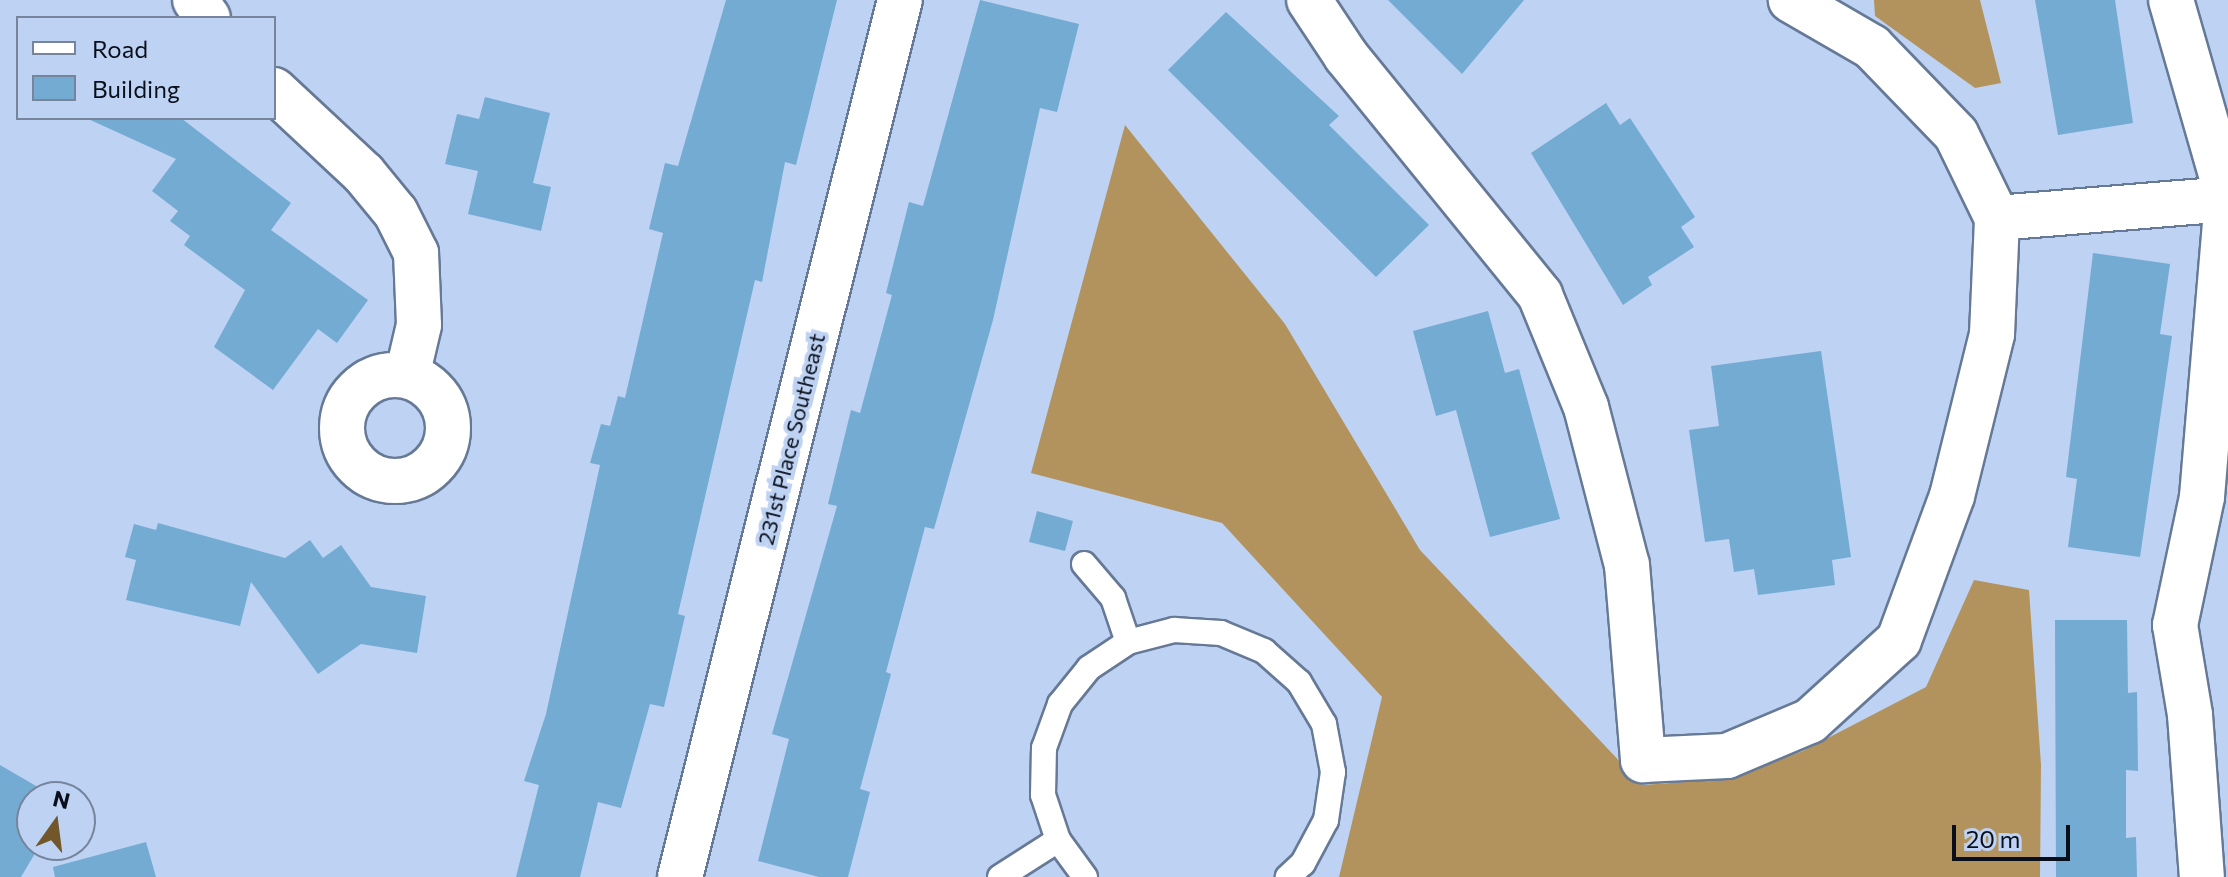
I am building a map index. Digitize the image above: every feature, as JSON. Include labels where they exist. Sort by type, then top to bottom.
[{"type":"street","name":"231st Place Southeast","points":[[680,877],[900,0]]},
{"type":"street","points":[[1309,0],[1346,56],[1540,295],[1586,407],[1627,565],[1643,760],[1727,756],[1810,721],[1899,640],[1952,496],[1992,334],[1997,218],[1946,123],[1872,47],[1791,0]]},
{"type":"street","points":[[2171,0],[2228,199],[2202,497],[2175,625],[2190,715],[2202,877]]},
{"type":"street","points":[[276,92],[364,174],[396,213],[416,253],[419,325],[407,376]]},
{"type":"street","points":[[1997,218],[2228,199]]},
{"type":"lane","points":[[1084,564],[1113,598],[1128,642]]},
{"type":"lane","points":[[1085,877],[1058,840],[1043,795],[1044,748],[1070,692],[1089,668],[1128,642],[1174,630],[1221,633],[1264,651],[1299,682],[1324,724],[1333,772],[1326,820],[1303,863],[1288,877]]},
{"type":"lane","points":[[1000,877],[1058,840]]},
{"type":"shaded area","points":[[1874,0],[1980,0],[2001,83],[1975,88],[1875,16]]},
{"type":"shaded area","points":[[1125,125],[1285,324],[1420,550],[1642,785],[1728,779],[1803,751],[1926,687],[1974,580],[2029,590],[2041,765],[2040,877],[1339,877],[1382,697],[1222,523],[1031,473]]},
{"type":"building","points":[[726,0],[837,0],[796,165],[785,162],[762,282],[755,280],[678,614],[685,616],[664,707],[650,704],[621,808],[598,802],[580,877],[516,877],[539,785],[524,781],[546,714],[600,465],[590,463],[601,424],[610,426],[618,396],[625,398],[663,233],[649,229],[665,163],[678,166]]},
{"type":"building","points":[[980,0],[1079,24],[1057,112],[1040,108],[993,320],[934,529],[925,527],[886,672],[891,674],[860,789],[870,792],[848,877],[819,877],[758,861],[789,739],[772,734],[837,506],[828,504],[851,410],[860,413],[892,295],[886,293],[909,202],[923,206]]},
{"type":"building","points":[[1388,0],[1524,0],[1462,74]]},
{"type":"building","points":[[2035,0],[2115,0],[2133,123],[2058,135]]},
{"type":"building","points":[[1226,12],[1339,116],[1329,125],[1429,225],[1376,277],[1168,70]]},
{"type":"building","points":[[485,97],[550,113],[533,183],[551,187],[541,231],[468,214],[478,171],[445,164],[457,114],[479,119]]},
{"type":"building","points":[[1606,103],[1620,125],[1630,118],[1695,217],[1681,227],[1694,247],[1648,277],[1652,285],[1623,305],[1531,153]]},
{"type":"building","points":[[90,120],[184,120],[291,203],[271,230],[368,300],[337,343],[318,329],[273,390],[214,347],[245,290],[184,245],[190,236],[170,221],[178,211],[152,191],[176,159]]},
{"type":"building","points":[[2093,253],[2170,264],[2160,334],[2172,336],[2140,557],[2068,547],[2077,479],[2066,477]]},
{"type":"building","points":[[1488,311],[1505,373],[1519,369],[1560,519],[1490,537],[1456,410],[1436,416],[1413,331]]},
{"type":"building","points":[[1821,351],[1851,557],[1832,560],[1835,585],[1758,595],[1754,569],[1734,572],[1729,539],[1705,542],[1689,430],[1719,426],[1711,366]]},
{"type":"building","points":[[1037,511],[1073,521],[1065,551],[1029,542]]},
{"type":"building","points":[[158,523],[285,558],[310,540],[323,558],[341,545],[371,587],[426,596],[417,653],[361,644],[318,674],[251,582],[240,626],[126,600],[136,560],[125,557],[134,524],[156,530]]},
{"type":"building","points":[[2055,620],[2127,620],[2128,693],[2137,692],[2138,771],[2126,770],[2126,838],[2136,837],[2137,877],[2056,877]]},
{"type":"building","points":[[0,765],[28,781],[16,781],[16,861],[30,861],[21,877],[0,877]]},
{"type":"building","points":[[146,842],[156,877],[55,877],[53,867],[75,861],[96,861],[96,855]]}]
